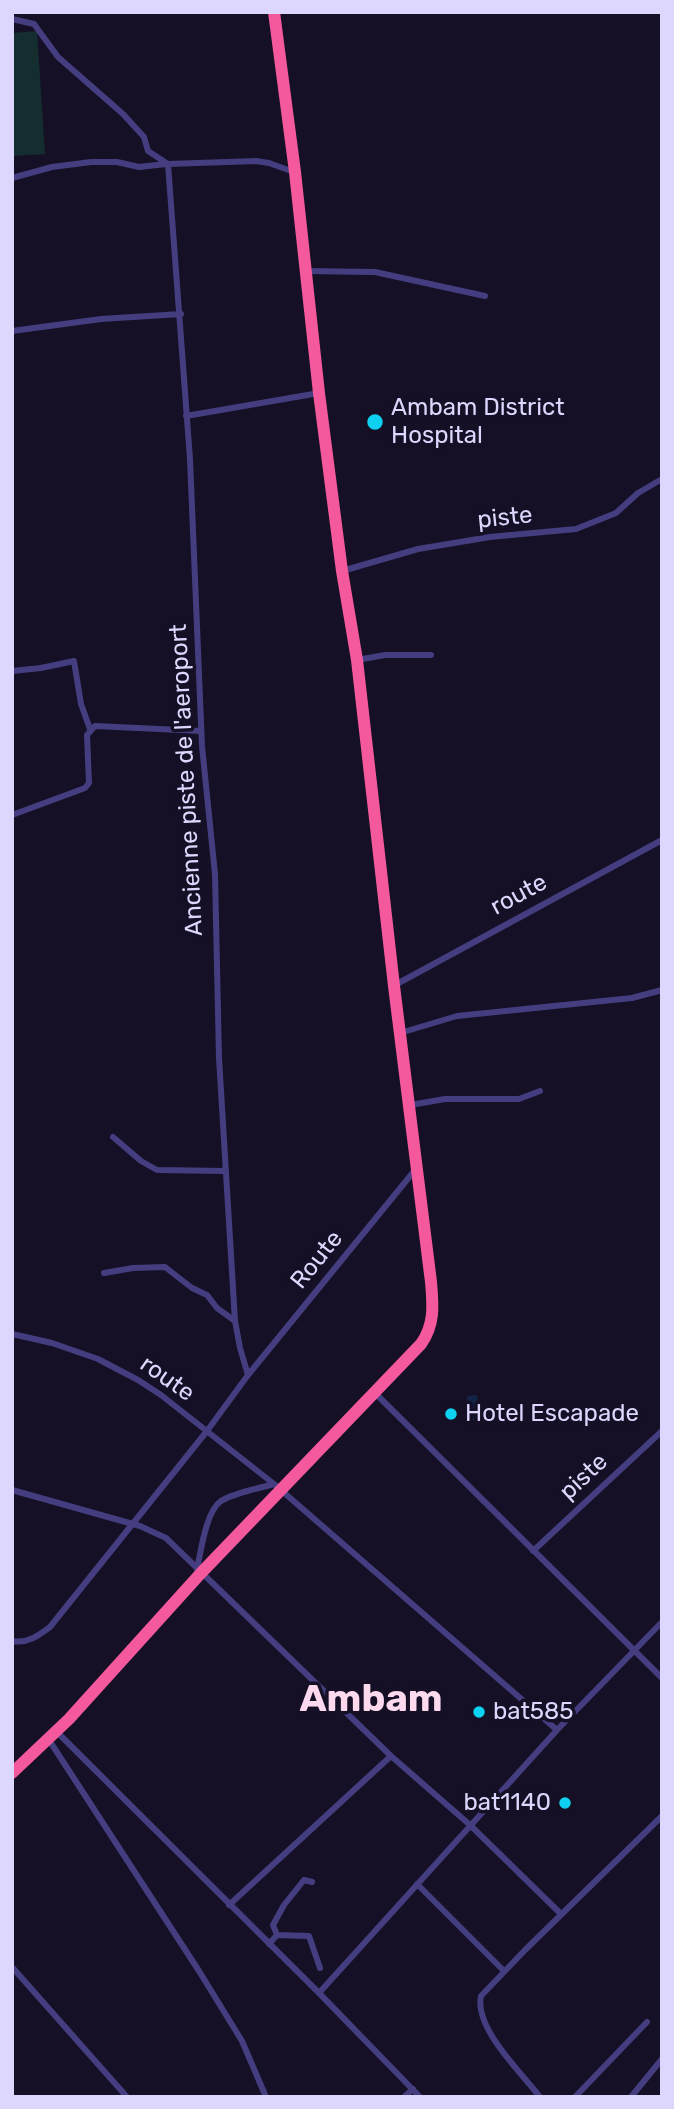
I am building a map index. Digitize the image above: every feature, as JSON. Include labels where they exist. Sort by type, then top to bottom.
[{"type":"highway","points":[[12,1773],[53,1736],[199,1571],[278,1487],[421,1344],[432,1321],[410,1105],[357,660],[342,571],[319,393],[274,12]]},
{"type":"street","points":[[12,19],[34,24],[58,57],[122,114],[144,137],[148,151],[168,164]]},
{"type":"street","points":[[12,178],[52,167],[91,162],[117,162],[139,167],[256,161],[295,172]]},
{"type":"street","name":"Ancienne piste de l'aeroport","points":[[168,164],[190,459],[201,731],[215,874],[219,1058],[235,1321],[248,1375]]},
{"type":"street","points":[[306,271],[375,272],[485,296]]},
{"type":"street","points":[[12,331],[101,319],[181,314]]},
{"type":"street","points":[[186,416],[319,393]]},
{"type":"street","name":"piste","points":[[342,571],[418,549],[490,537],[576,529],[616,513],[638,493],[662,479]]},
{"type":"street","points":[[357,660],[385,655],[431,655]]},
{"type":"street","points":[[12,671],[74,661],[81,704],[90,729]]},
{"type":"street","points":[[12,815],[85,788],[89,783],[87,735],[95,726],[201,731]]},
{"type":"street","name":"route","points":[[394,986],[662,840]]},
{"type":"street","points":[[400,1033],[457,1016],[632,998],[662,990]]},
{"type":"street","points":[[410,1105],[445,1100],[519,1099],[540,1091]]},
{"type":"street","points":[[113,1137],[141,1161],[157,1170],[226,1171]]},
{"type":"street","name":"Route","points":[[248,1375],[415,1169]]},
{"type":"street","points":[[104,1273],[133,1268],[165,1267],[191,1288],[207,1295],[217,1308],[235,1321]]},
{"type":"street","name":"route","points":[[12,1334],[52,1343],[114,1366],[161,1395],[278,1487],[557,1730]]},
{"type":"street","points":[[12,1641],[26,1641],[50,1627],[207,1431],[248,1375]]},
{"type":"street","points":[[374,1392],[662,1678]]},
{"type":"street","name":"piste","points":[[533,1551],[662,1431]]},
{"type":"street","points":[[199,1571],[210,1516],[215,1508],[221,1502],[239,1494],[278,1487]]},
{"type":"street","points":[[12,1490],[131,1524],[166,1538],[391,1756],[470,1825],[561,1914]]},
{"type":"street","points":[[319,1993],[557,1730],[662,1622]]},
{"type":"street","points":[[53,1736],[319,1993],[420,2097]]},
{"type":"street","points":[[53,1736],[242,2041],[266,2097]]},
{"type":"street","points":[[229,1905],[391,1756]]},
{"type":"street","points":[[540,2097],[484,2023],[481,1996],[662,1816]]},
{"type":"street","points":[[277,1935],[273,1925],[284,1905],[304,1880],[312,1882]]},
{"type":"street","points":[[416,1884],[504,1971]]},
{"type":"street","points":[[269,1944],[277,1935]]},
{"type":"street","points":[[277,1935],[309,1936],[320,1968]]},
{"type":"street","points":[[12,1967],[127,2097]]},
{"type":"street","points":[[575,2097],[647,2022]]},
{"type":"street","points":[[631,2097],[662,2059]]},
{"type":"street","points":[[404,2097],[413,2089]]},
{"type":"green space","points":[[37,31],[45,154],[12,156],[12,33]]},
{"type":"water","points":[[477,1395],[480,1420],[470,1421],[467,1396]]},
{"type":"place","name":"Ambam District Hospital","points":[[375,422]]},
{"type":"place","name":"Hotel Escapade","points":[[451,1414]]},
{"type":"place","name":"bat585","points":[[479,1712]]},
{"type":"place","name":"bat1140","points":[[565,1803]]},
{"type":"district","name":"Ambam","points":[[371,1700]]}]
